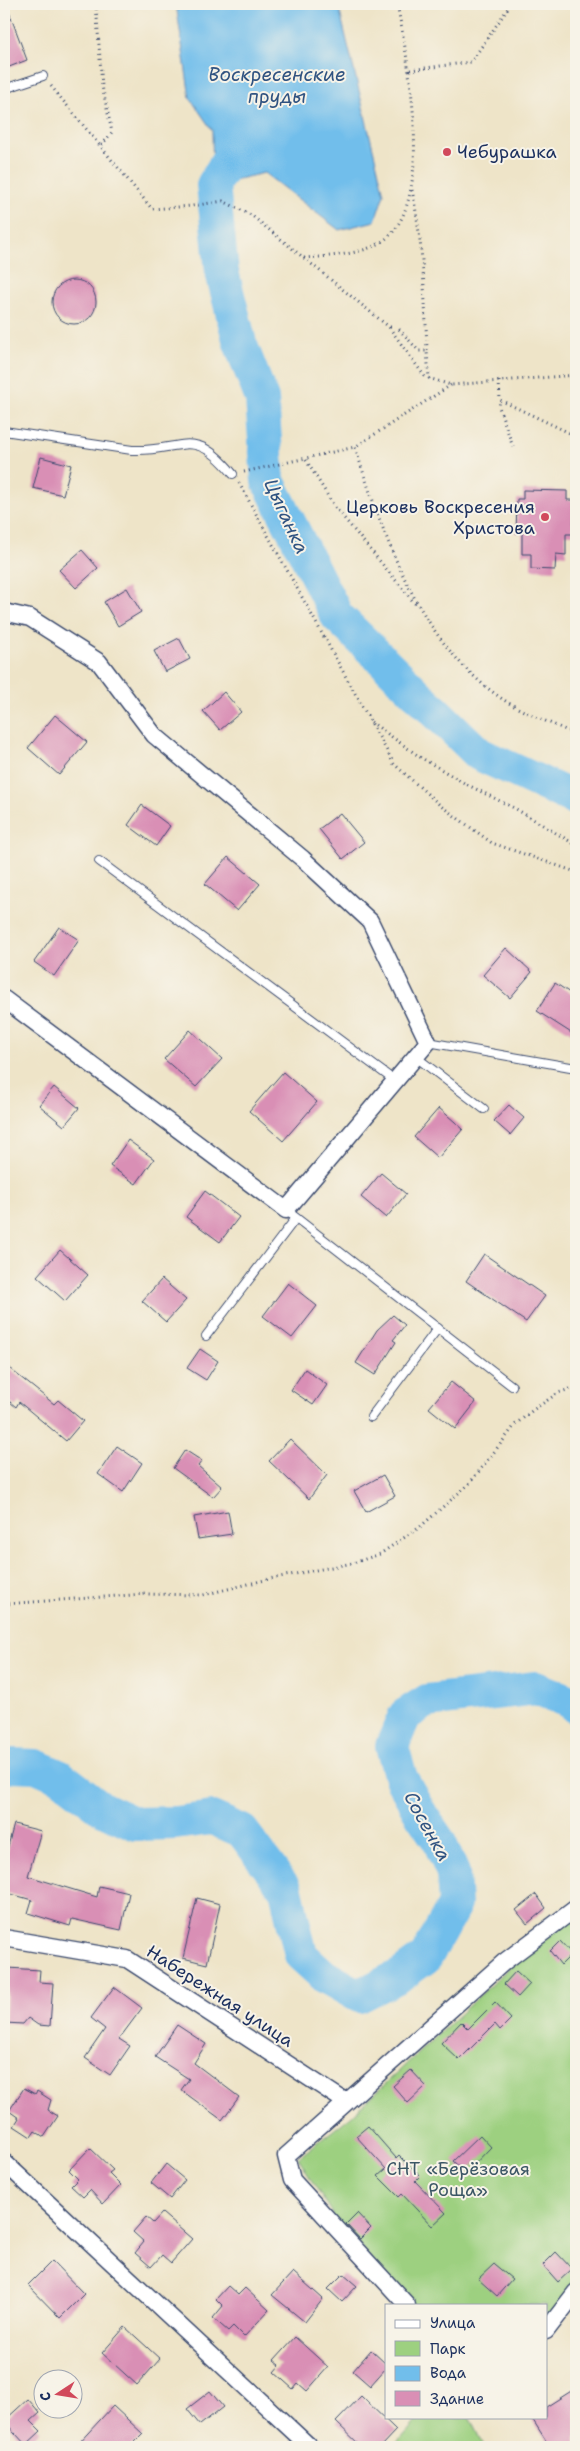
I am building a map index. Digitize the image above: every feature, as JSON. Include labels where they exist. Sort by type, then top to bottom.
[{"type":"street","points":[[4,612],[30,618],[99,662],[154,735],[303,859],[370,921],[428,1042],[395,1081],[291,1214],[4,999]]},
{"type":"street","points":[[406,2304],[292,2180],[286,2156],[504,1962],[576,1908]]},
{"type":"street","name":"Набережная улица","points":[[4,1938],[127,1958],[346,2102]]},
{"type":"street","points":[[4,2162],[310,2447]]},
{"type":"street","points":[[548,2328],[576,2292]]},
{"type":"lane","points":[[4,89],[43,76]]},
{"type":"lane","points":[[4,431],[132,450],[148,451],[189,444],[205,446],[221,459],[234,474]]},
{"type":"lane","points":[[99,861],[395,1081]]},
{"type":"lane","points":[[428,1042],[576,1068]]},
{"type":"lane","points":[[416,1056],[484,1109]]},
{"type":"lane","points":[[206,1336],[291,1214],[512,1386]]},
{"type":"lane","points":[[371,1417],[438,1328]]},
{"type":"path","points":[[96,4],[102,86],[112,132],[101,146]]},
{"type":"path","points":[[397,4],[410,70],[413,144],[412,190],[425,274],[426,351],[429,378]]},
{"type":"path","points":[[410,70],[471,62],[511,4]]},
{"type":"path","points":[[43,76],[152,209],[223,201],[251,215],[390,327],[425,377],[451,385],[576,375]]},
{"type":"path","points":[[304,258],[340,256],[368,248],[390,235],[404,215],[412,190]]},
{"type":"path","points":[[390,327],[396,327],[419,351],[426,351]]},
{"type":"path","points":[[499,381],[499,407],[513,447]]},
{"type":"path","points":[[249,471],[306,460],[356,447],[451,385]]},
{"type":"path","points":[[500,400],[576,436]]},
{"type":"path","points":[[356,447],[380,526],[420,609]]},
{"type":"path","points":[[306,460],[334,506],[420,609],[461,665],[502,699],[576,735]]},
{"type":"path","points":[[234,474],[394,764],[441,806],[492,843],[576,872]]},
{"type":"path","points":[[369,721],[420,757],[466,784],[516,809],[576,845]]},
{"type":"path","points":[[4,1604],[146,1594],[203,1595],[269,1579],[353,1563],[380,1554],[420,1528],[468,1484],[516,1424],[558,1393],[576,1387]]},
{"type":"green space","name":"СНТ «Берёзовая Роща»","points":[[576,1915],[576,2287],[548,2319],[548,2304],[410,2304],[337,2222],[298,2158],[350,2117],[511,1966]]},
{"type":"green space","points":[[419,2418],[470,2418],[484,2447],[394,2447]]},
{"type":"water","name":"Воскресенские пруды","points":[[176,4],[338,4],[384,194],[375,221],[339,230],[264,173],[213,185],[212,130],[190,98]]},
{"type":"building","points":[[4,4],[6,4],[27,60],[4,69]]},
{"type":"building","points":[[70,280],[78,280],[90,286],[96,302],[90,318],[78,324],[70,324],[58,318],[52,306],[52,298],[58,286]]},
{"type":"building","points":[[41,457],[71,465],[63,495],[33,488]]},
{"type":"building","name":"Церковь Воскресения Христова","points":[[523,490],[567,491],[567,500],[574,500],[573,534],[566,534],[566,555],[556,554],[555,570],[531,569],[531,554],[522,554],[522,533],[516,533],[517,499],[523,499]]},
{"type":"building","points":[[82,550],[98,568],[76,588],[59,570]]},
{"type":"building","points":[[127,588],[141,612],[118,626],[104,602]]},
{"type":"building","points":[[179,638],[190,659],[165,672],[154,651]]},
{"type":"building","points":[[224,692],[241,712],[220,730],[203,711]]},
{"type":"building","points":[[55,715],[87,742],[59,775],[28,748]]},
{"type":"building","points":[[142,805],[170,826],[156,846],[128,825]]},
{"type":"building","points":[[340,813],[364,842],[343,859],[319,829]]},
{"type":"building","points":[[228,857],[260,884],[237,911],[205,884]]},
{"type":"building","points":[[59,927],[79,940],[54,976],[34,962]]},
{"type":"building","points":[[506,948],[532,972],[510,998],[483,975]]},
{"type":"building","points":[[555,983],[576,997],[576,1036],[537,1011]]},
{"type":"building","points":[[190,1030],[222,1059],[196,1087],[164,1059]]},
{"type":"building","points":[[283,1072],[317,1102],[283,1141],[249,1111]]},
{"type":"building","points":[[54,1087],[79,1108],[64,1126],[39,1105]]},
{"type":"building","points":[[509,1105],[524,1118],[510,1135],[494,1121]]},
{"type":"building","points":[[439,1108],[463,1129],[438,1158],[414,1137]]},
{"type":"building","points":[[128,1140],[154,1159],[136,1184],[110,1166]]},
{"type":"building","points":[[381,1173],[406,1194],[386,1218],[361,1197]]},
{"type":"building","points":[[205,1191],[239,1217],[220,1242],[186,1217]]},
{"type":"building","points":[[60,1250],[88,1275],[65,1301],[37,1276]]},
{"type":"building","points":[[484,1254],[545,1296],[526,1322],[466,1281]]},
{"type":"building","points":[[162,1279],[186,1300],[166,1322],[142,1301]]},
{"type":"building","points":[[288,1283],[317,1306],[292,1338],[263,1316]]},
{"type":"building","points":[[393,1315],[405,1325],[393,1340],[396,1342],[375,1375],[356,1363],[377,1330]]},
{"type":"building","points":[[200,1349],[218,1361],[206,1380],[187,1368]]},
{"type":"building","points":[[4,1364],[54,1404],[58,1400],[83,1421],[66,1441],[19,1402],[16,1407],[4,1397]]},
{"type":"building","points":[[305,1369],[327,1385],[313,1405],[291,1390]]},
{"type":"building","points":[[451,1382],[476,1402],[455,1429],[429,1408]]},
{"type":"building","points":[[290,1439],[327,1475],[309,1499],[269,1461]]},
{"type":"building","points":[[117,1446],[142,1463],[123,1492],[98,1474]]},
{"type":"building","points":[[185,1450],[202,1461],[198,1466],[222,1487],[213,1497],[173,1468]]},
{"type":"building","points":[[383,1475],[395,1496],[366,1512],[354,1491]]},
{"type":"building","points":[[228,1511],[232,1534],[198,1539],[194,1517]]},
{"type":"building","points":[[14,1824],[41,1831],[28,1876],[97,1897],[99,1886],[129,1893],[121,1930],[72,1919],[70,1926],[28,1913],[32,1900],[4,1892],[4,1861]]},
{"type":"building","points":[[536,1894],[546,1908],[527,1924],[516,1910]]},
{"type":"building","points":[[197,1898],[220,1904],[207,1964],[183,1958]]},
{"type":"building","points":[[560,1941],[572,1954],[561,1965],[550,1951]]},
{"type":"building","points":[[8,1968],[40,1970],[39,1982],[53,1983],[50,2026],[38,2025],[28,2018],[23,2024],[5,2023]]},
{"type":"building","points":[[516,1971],[530,1984],[518,1997],[504,1984]]},
{"type":"building","points":[[114,1987],[142,2008],[119,2039],[130,2046],[110,2075],[85,2058],[105,2029],[91,2018]]},
{"type":"building","points":[[495,2002],[511,2019],[500,2030],[495,2024],[459,2060],[441,2043],[461,2022],[468,2029]]},
{"type":"building","points":[[177,2025],[206,2044],[194,2063],[239,2097],[222,2120],[181,2090],[189,2079],[155,2057]]},
{"type":"building","points":[[411,2070],[426,2086],[408,2103],[393,2086]]},
{"type":"building","points":[[24,2088],[35,2094],[37,2091],[51,2100],[48,2110],[58,2116],[44,2137],[35,2131],[31,2137],[14,2126],[19,2118],[9,2111]]},
{"type":"building","points":[[368,2126],[396,2158],[399,2155],[420,2176],[415,2181],[446,2213],[432,2226],[402,2194],[399,2197],[378,2176],[386,2169],[356,2136]]},
{"type":"building","points":[[480,2135],[491,2147],[466,2173],[453,2161]]},
{"type":"building","points":[[90,2148],[113,2170],[109,2173],[121,2185],[103,2204],[90,2190],[83,2197],[71,2186],[78,2179],[69,2170]]},
{"type":"building","points":[[166,2164],[185,2180],[170,2199],[151,2183]]},
{"type":"building","points":[[162,2213],[192,2239],[171,2263],[162,2255],[151,2267],[135,2253],[144,2242],[133,2232],[146,2217],[153,2223]]},
{"type":"building","points":[[357,2213],[371,2228],[360,2239],[346,2224]]},
{"type":"building","points":[[556,2252],[572,2269],[558,2282],[543,2265]]},
{"type":"building","points":[[52,2261],[84,2294],[60,2318],[28,2285]]},
{"type":"building","points":[[494,2264],[512,2279],[497,2296],[478,2279]]},
{"type":"building","points":[[293,2272],[323,2299],[305,2322],[272,2295]]},
{"type":"building","points":[[343,2274],[357,2286],[342,2302],[328,2289]]},
{"type":"building","points":[[228,2286],[238,2295],[245,2288],[269,2310],[244,2337],[233,2326],[228,2331],[213,2318],[223,2306],[216,2299]]},
{"type":"building","points":[[125,2327],[160,2359],[137,2385],[102,2353]]},
{"type":"building","points":[[295,2337],[328,2367],[307,2391],[298,2383],[293,2389],[274,2372],[280,2365],[274,2360]]},
{"type":"building","points":[[371,2350],[385,2363],[385,2369],[370,2386],[353,2371]]},
{"type":"building","points":[[576,2388],[576,2447],[550,2447],[532,2418],[548,2418],[548,2406]]},
{"type":"building","points":[[210,2391],[223,2407],[200,2425],[187,2409]]},
{"type":"building","points":[[361,2396],[396,2430],[380,2447],[362,2447],[336,2422]]},
{"type":"building","points":[[28,2399],[32,2404],[32,2418],[34,2418],[31,2421],[41,2431],[26,2445],[4,2421]]},
{"type":"building","points":[[113,2406],[143,2434],[130,2447],[75,2447]]},
{"type":"waterway","name":"Цыганка","points":[[236,147],[213,185],[222,272],[240,343],[262,399],[268,481],[337,616],[479,754],[576,799]]},
{"type":"waterway","name":"Сосенка","points":[[4,1767],[12,1765],[36,1766],[61,1777],[103,1809],[136,1824],[175,1823],[212,1818],[242,1831],[286,1890],[301,1955],[324,1976],[359,1996],[401,1975],[426,1957],[455,1904],[453,1873],[439,1841],[422,1816],[401,1778],[392,1746],[405,1715],[427,1701],[536,1688],[571,1702],[576,1707]]},
{"type":"place","name":"Чебурашка","points":[[447,152]]},
{"type":"place","name":"Церковь Воскресения Христова","points":[[545,517]]}]
